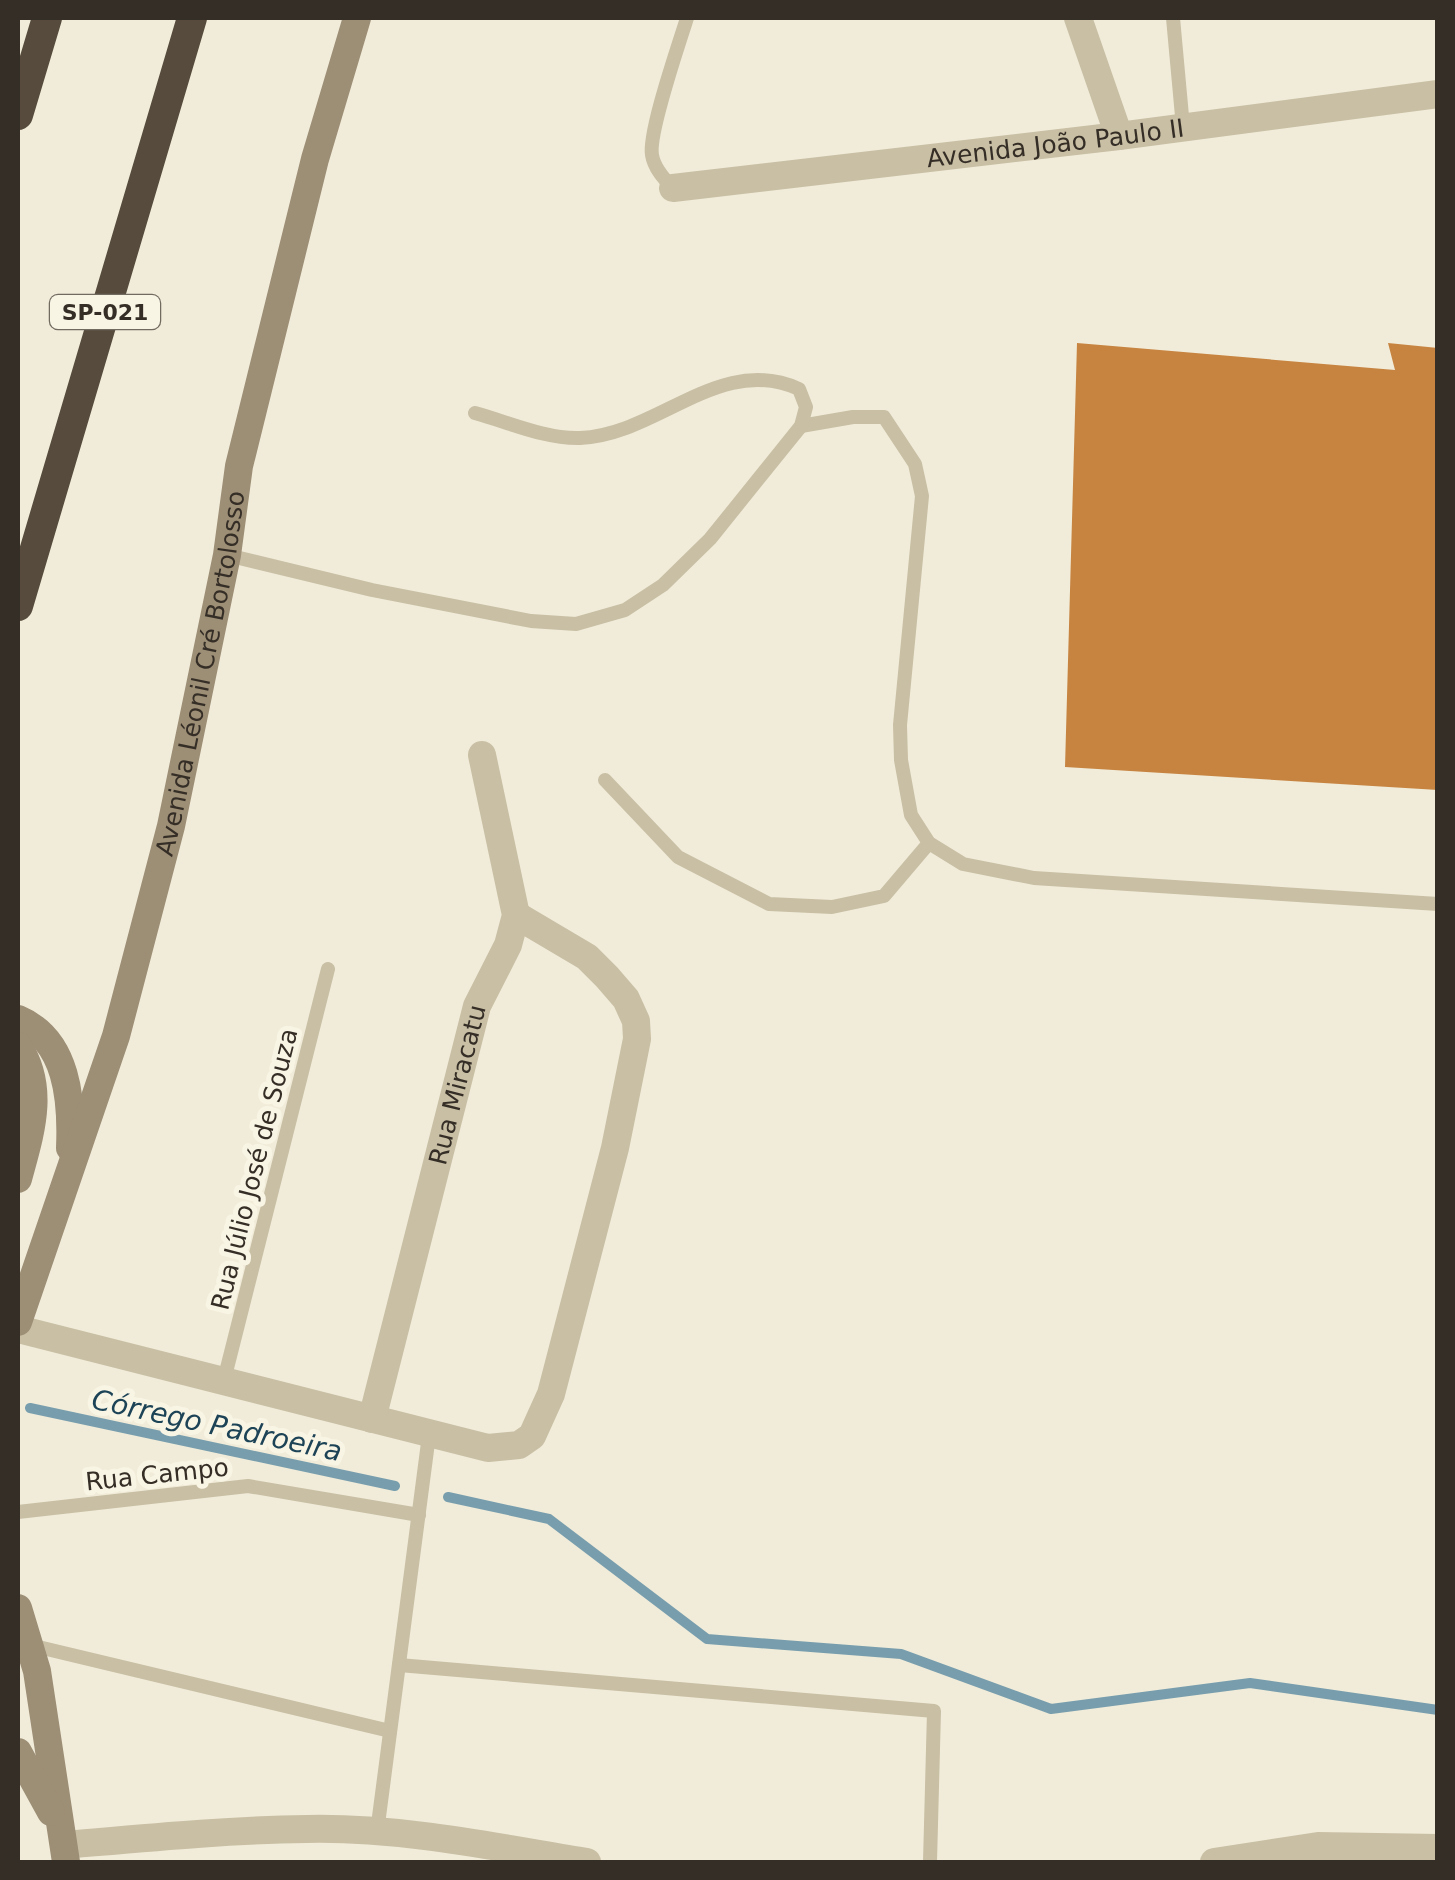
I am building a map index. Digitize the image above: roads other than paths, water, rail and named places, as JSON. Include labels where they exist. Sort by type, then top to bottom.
[{"type":"highway","points":[[18,115],[47,18]]},
{"type":"highway","name":"SP-021","points":[[18,606],[192,18]]},
{"type":"main road","name":"Avenida Léonil Cré Bortolosso","points":[[18,1325],[116,1036],[172,826],[227,555],[239,466],[314,159],[357,18]]},
{"type":"main road","points":[[18,1019],[33,1026],[51,1045],[60,1064],[71,1113],[70,1175]]},
{"type":"main road","points":[[18,1046],[34,1088],[34,1121],[18,1180]]},
{"type":"main road","points":[[18,1608],[37,1671],[64,1846]]},
{"type":"main road","points":[[18,1752],[64,1846]]},
{"type":"street","points":[[1078,18],[1118,136]]},
{"type":"street","name":"Avenida João Paulo II","points":[[673,188],[1438,94]]},
{"type":"street","points":[[18,1325],[488,1448],[519,1445],[532,1436],[542,1417],[605,1186],[634,1060],[636,1021],[626,999],[587,957],[516,915],[482,755]]},
{"type":"street","name":"Rua Miracatu","points":[[372,1419],[477,1006],[508,945],[516,915]]},
{"type":"street","points":[[64,1846],[310,1828],[434,1838],[587,1862]]},
{"type":"street","points":[[1214,1862],[1318,1846],[1438,1848]]},
{"type":"lane","points":[[673,188],[660,174],[652,154],[655,128],[686,18]]},
{"type":"lane","points":[[1173,18],[1184,127]]},
{"type":"lane","points":[[227,555],[372,590],[530,621],[576,624],[625,610],[663,585],[710,539],[800,426],[806,406],[798,390],[780,381],[750,378],[725,384],[622,430],[580,438],[550,435],[475,412]]},
{"type":"lane","points":[[800,426],[853,417],[884,417],[916,464],[922,512],[900,725],[901,760],[912,815],[929,843],[964,864],[1034,878],[1438,904]]},
{"type":"lane","points":[[605,780],[678,858],[769,904],[832,908],[884,896],[929,843]]},
{"type":"lane","name":"Rua Júlio José de Souza","points":[[224,1380],[328,969]]},
{"type":"lane","points":[[377,1833],[429,1434]]},
{"type":"lane","name":"Rua Campo","points":[[18,1512],[248,1486],[418,1514]]},
{"type":"lane","points":[[29,1644],[390,1731]]},
{"type":"lane","points":[[399,1665],[934,1711],[930,1862]]},
{"type":"waterway","name":"Córrego Padroeira","points":[[30,1408],[395,1486]]},
{"type":"waterway","name":"Córrego Padroeira","points":[[448,1497],[549,1519],[707,1639],[901,1654],[1051,1709],[1250,1683],[1438,1710]]}]
